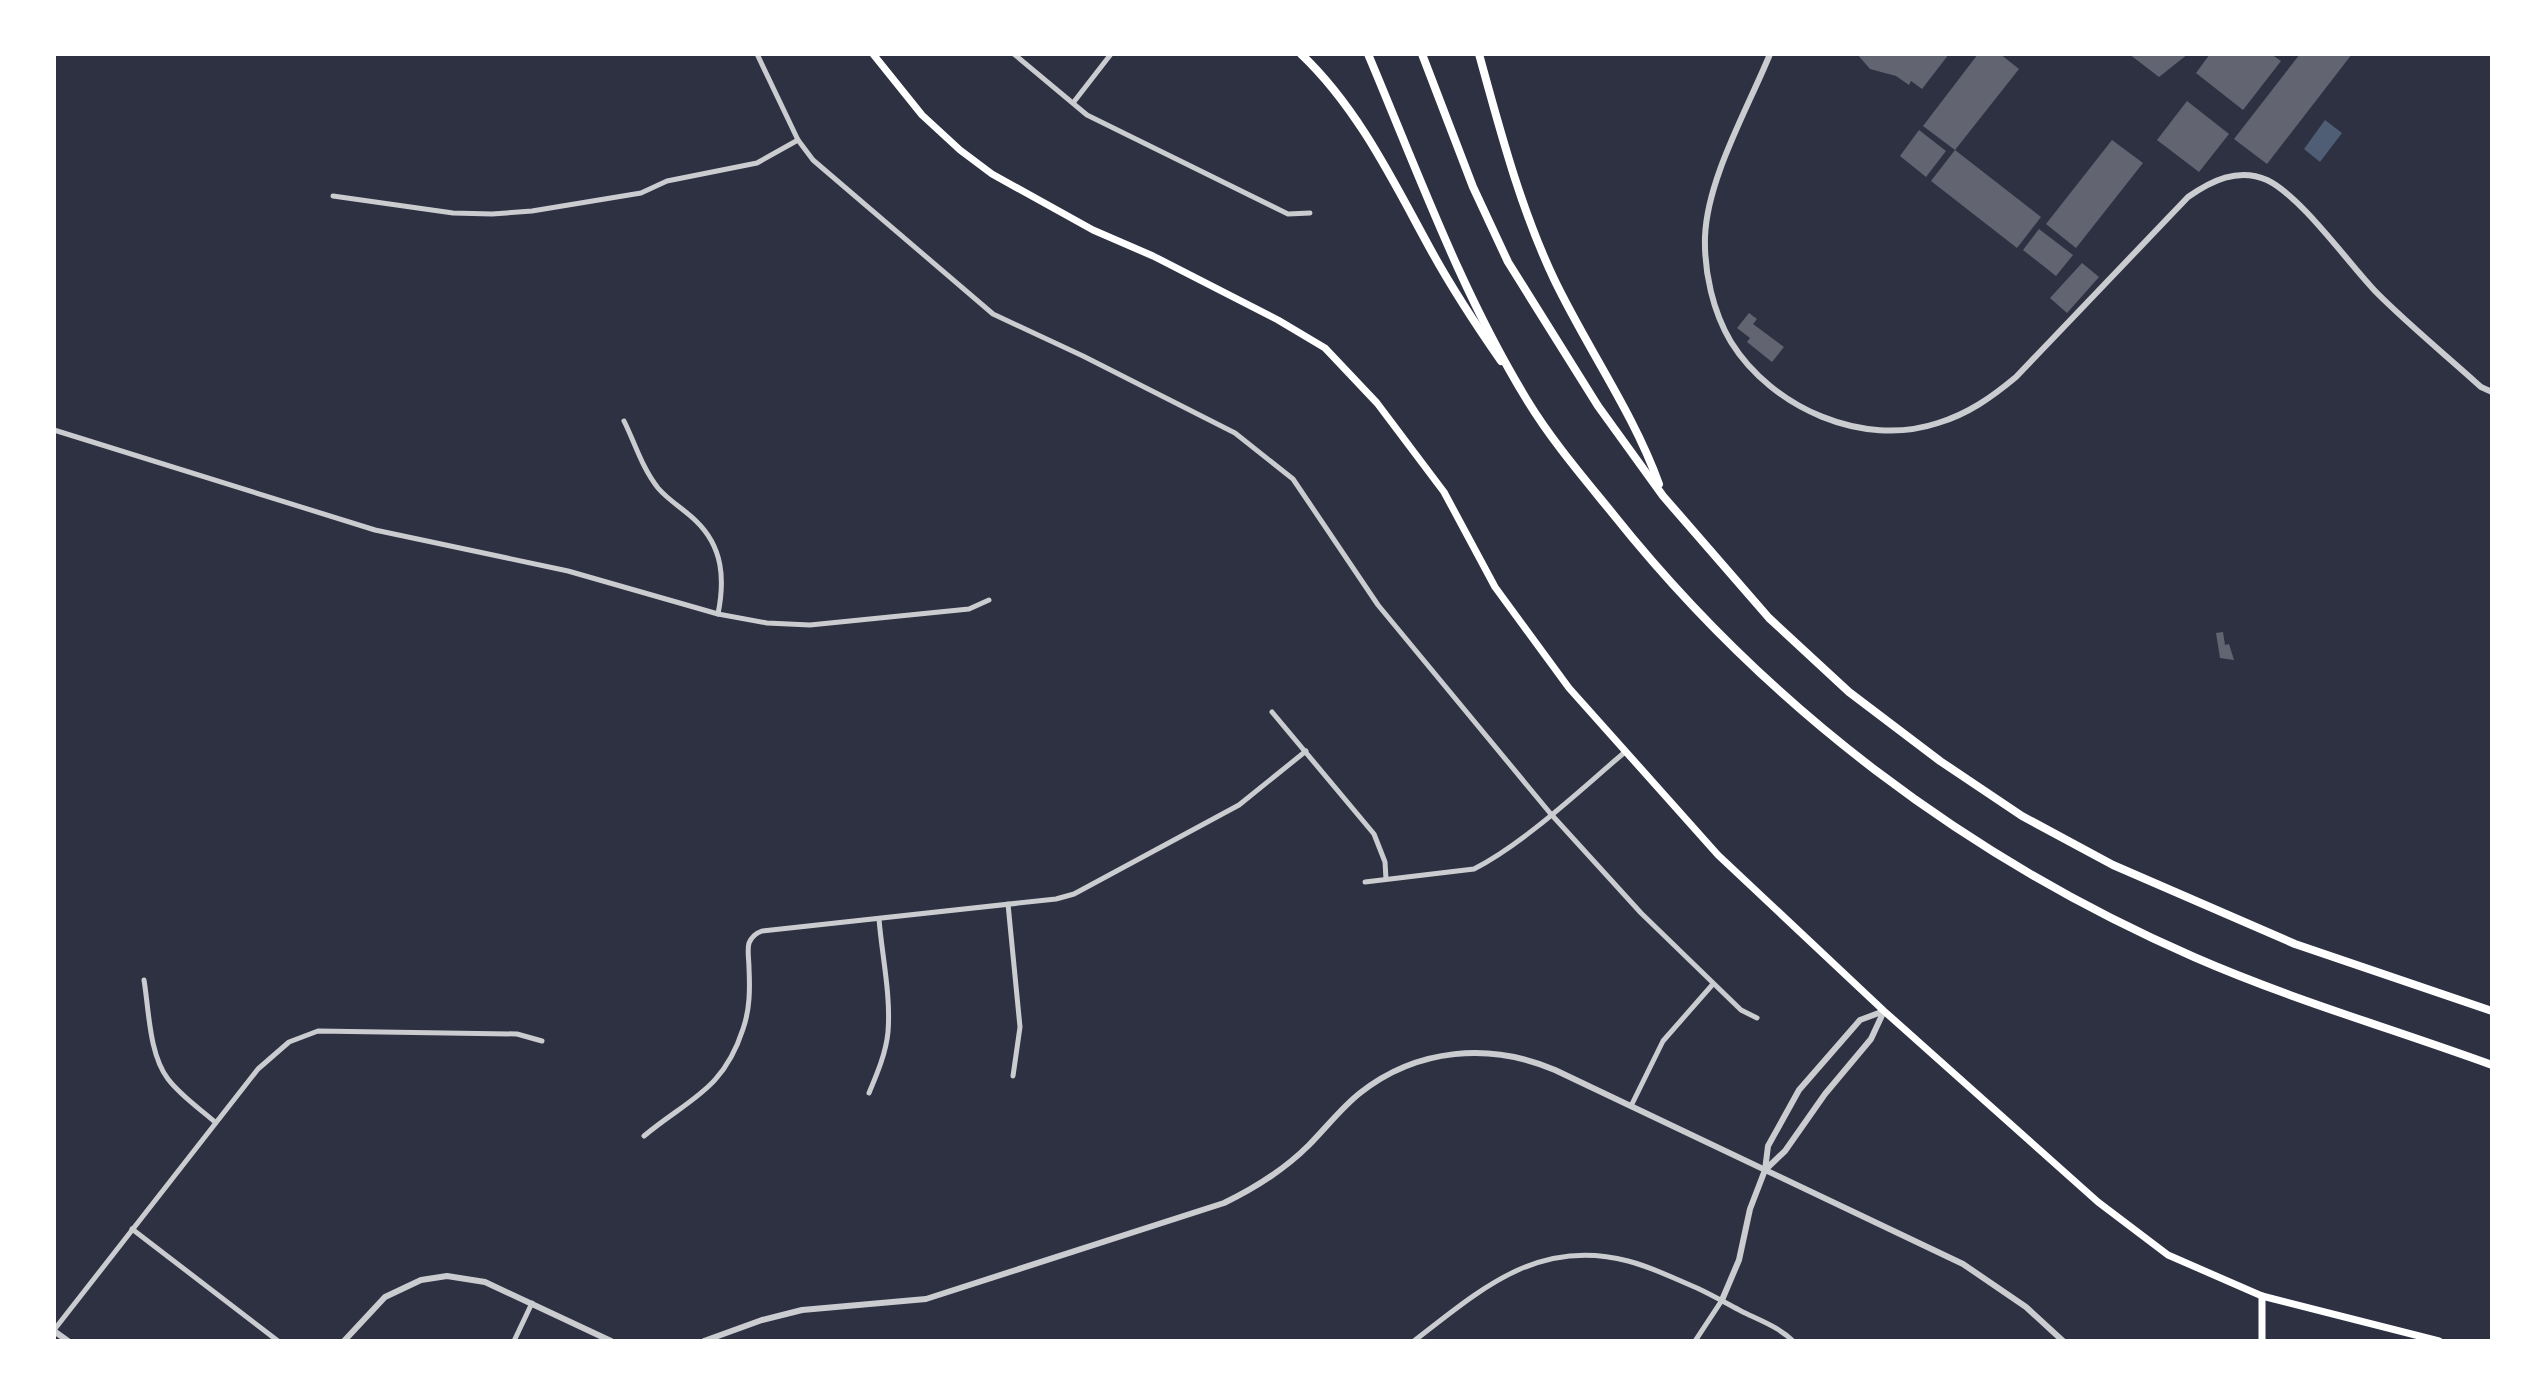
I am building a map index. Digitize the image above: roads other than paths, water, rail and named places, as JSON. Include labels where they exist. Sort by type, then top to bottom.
[{"type":"highway","points":[[1301,54],[1353,114],[1462,304],[1549,435],[1645,555],[1729,644],[1828,734],[1909,797],[1998,856],[2117,920],[2196,957],[2492,1065]]},
{"type":"highway","points":[[1368,54],[1465,283],[1524,395]]},
{"type":"highway","points":[[1422,54],[1473,187],[1508,262],[1598,406],[1663,496],[1769,618],[1849,692],[1940,761],[2022,816],[2113,865],[2282,938],[2492,1011]]},
{"type":"highway","points":[[1479,54],[1525,208],[1547,263],[1588,346],[1647,451],[1663,496]]},
{"type":"main road","points":[[873,54],[922,115],[992,174],[1093,230],[1153,256],[1278,320],[1325,348],[1377,403],[1444,492],[1495,587],[1569,688],[1718,855],[1884,1011],[2098,1202],[2151,1244],[2193,1267],[2262,1296],[2439,1341]]},
{"type":"main road","points":[[2262,1296],[2262,1341]]},
{"type":"street","points":[[757,54],[798,140],[813,160],[993,314],[1235,433],[1293,479],[1378,605],[1550,813],[1641,913],[1741,1010],[1757,1018]]},
{"type":"street","points":[[1014,54],[1087,115],[1288,214],[1310,213]]},
{"type":"street","points":[[1073,103],[1111,54]]},
{"type":"street","points":[[1770,54],[1713,189],[1705,240],[1708,279],[1730,341],[1745,361],[1768,384],[1808,411],[1874,430],[1926,426],[1971,410],[2016,377],[2188,197],[2207,183],[2230,175],[2265,179],[2286,193],[2377,294],[2481,387],[2492,392]]},
{"type":"street","points":[[333,196],[453,213],[532,211],[641,193],[667,181],[757,163],[798,140]]},
{"type":"street","points":[[624,421],[644,467],[656,485],[696,521],[713,544],[723,577],[718,614]]},
{"type":"street","points":[[54,430],[375,530],[568,571],[718,614],[767,623],[810,625],[969,609],[989,600]]},
{"type":"street","points":[[1272,712],[1374,834],[1385,862],[1386,879]]},
{"type":"street","points":[[644,1136],[698,1098],[718,1077],[733,1053],[744,1027],[750,1000],[748,945],[754,934],[1056,899],[1074,894],[1239,805],[1306,751]]},
{"type":"street","points":[[1365,882],[1474,869],[1489,861],[1625,752]]},
{"type":"street","points":[[1008,904],[1020,1027],[1013,1076]]},
{"type":"street","points":[[869,1093],[888,1035],[879,919]]},
{"type":"street","points":[[144,980],[155,1046],[162,1068],[181,1093],[216,1122]]},
{"type":"street","points":[[1631,1106],[1663,1041],[1713,984]]},
{"type":"street","points":[[1695,1341],[1722,1300],[1739,1260],[1750,1209],[1765,1170],[1768,1146],[1799,1090],[1860,1020],[1884,1011]]},
{"type":"street","points":[[1765,1170],[1785,1151],[1825,1094],[1871,1039],[1884,1011]]},
{"type":"street","points":[[68,1341],[54,1331],[216,1122],[275,1052],[289,1042],[318,1031],[517,1034],[542,1041]]},
{"type":"street","points":[[704,1341],[762,1320],[802,1310],[926,1299],[1224,1203],[1258,1186],[1287,1165],[1370,1085],[1398,1069],[1428,1058],[1476,1052],[1525,1059],[1555,1070],[1963,1264],[2026,1307],[2063,1341]]},
{"type":"street","points":[[132,1229],[278,1341]]},
{"type":"street","points":[[1414,1341],[1500,1277],[1530,1264],[1562,1257],[1595,1256],[1626,1260],[1722,1300],[1783,1331],[1793,1341]]},
{"type":"street","points":[[344,1341],[385,1297],[408,1284],[434,1277],[472,1279],[532,1303],[611,1341]]},
{"type":"street","points":[[514,1341],[532,1303]]},
{"type":"water","points":[[2325,120],[2342,133],[2320,162],[2304,149]]}]
